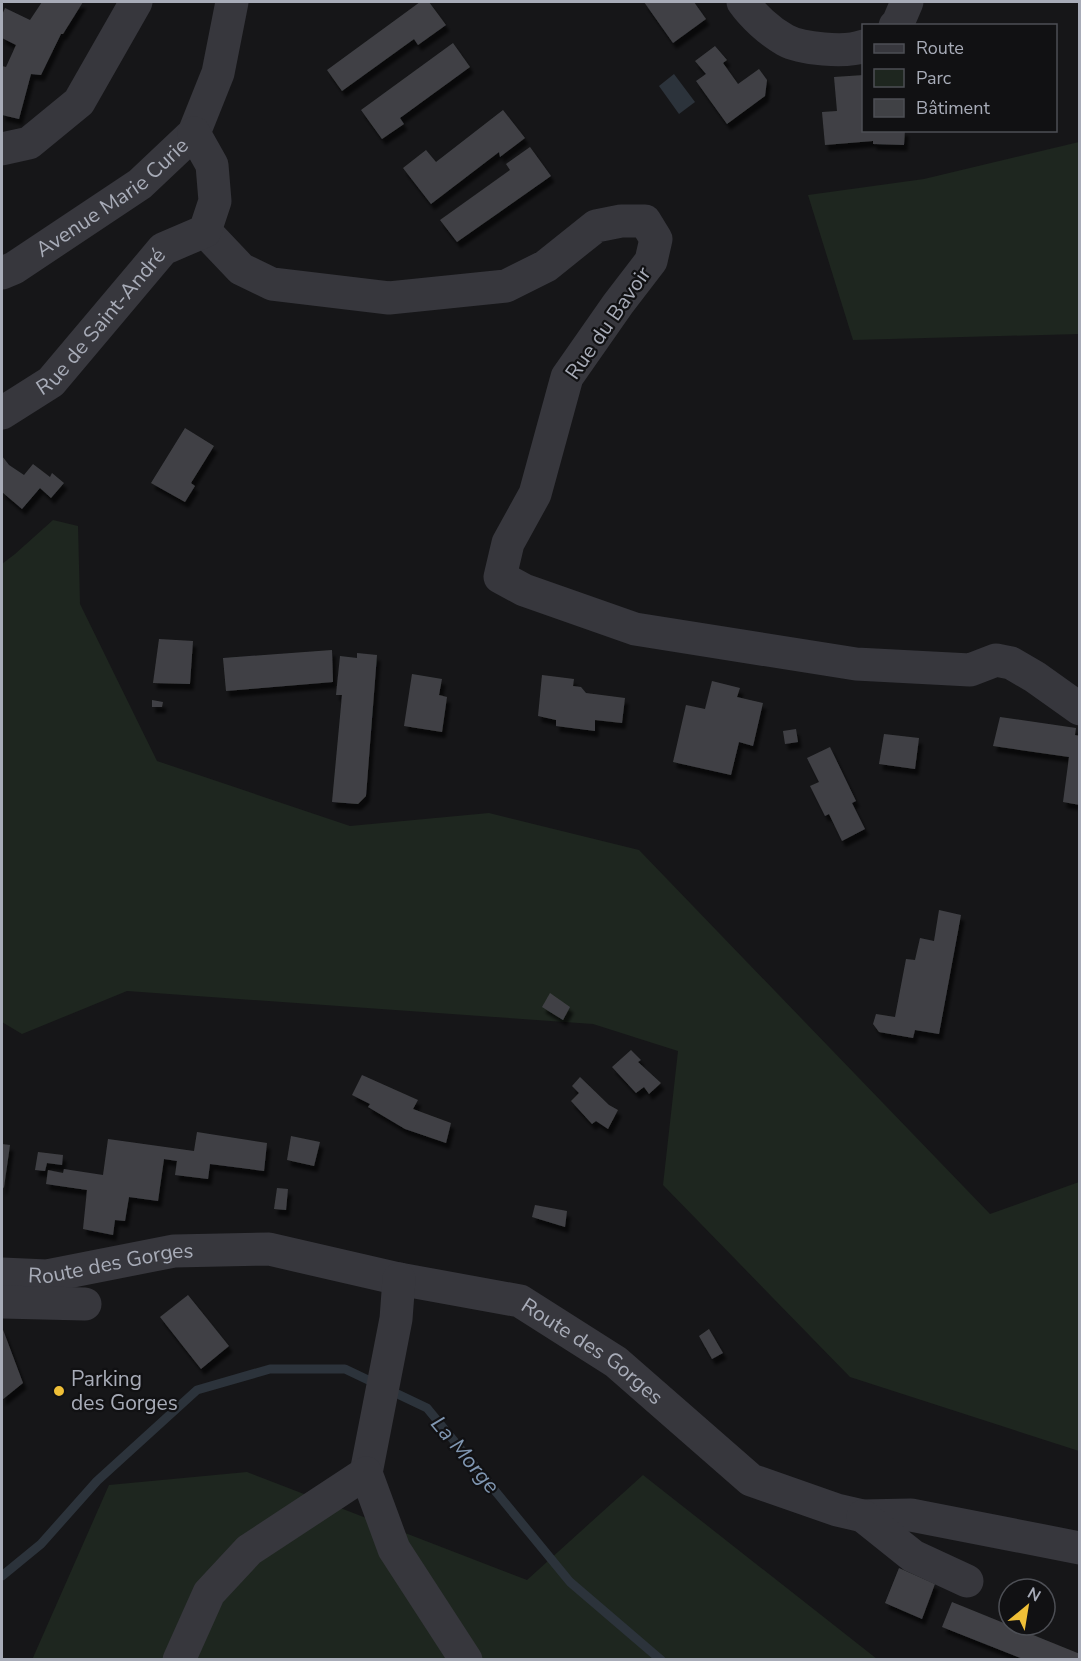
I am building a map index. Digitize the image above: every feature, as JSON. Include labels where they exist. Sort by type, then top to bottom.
[{"type":"street","points":[[2,149],[29,143],[79,102],[136,2]]},
{"type":"street","name":"Avenue Marie Curie","points":[[2,273],[140,184],[194,133],[218,73],[232,2]]},
{"type":"street","points":[[743,2],[753,15],[786,41],[826,50],[862,46]]},
{"type":"street","points":[[897,24],[907,2]]},
{"type":"street","points":[[194,133],[212,165],[215,201],[205,231]]},
{"type":"street","name":"Rue du Bavoir","points":[[205,231],[241,269],[272,284],[389,298],[506,286],[546,266],[596,226],[621,221],[645,221],[656,239],[651,261],[567,377],[535,494],[508,543],[500,577],[524,590],[635,629],[856,664],[970,670],[996,660],[1011,663],[1080,709]]},
{"type":"street","name":"Rue de Saint-André","points":[[2,414],[51,382],[162,249],[205,231]]},
{"type":"street","name":"Route des Gorges","points":[[2,1274],[47,1276],[174,1251],[269,1249],[399,1279],[520,1301],[616,1362],[751,1480],[837,1510],[863,1516],[911,1515],[1080,1548]]},
{"type":"street","points":[[399,1279],[396,1319],[369,1460],[394,1549],[466,1659]]},
{"type":"street","points":[[2,1302],[85,1304]]},
{"type":"street","points":[[179,1659],[209,1593],[249,1550],[369,1460]]},
{"type":"street","points":[[863,1516],[913,1556],[967,1581]]},
{"type":"green space","points":[[1079,142],[1079,334],[853,340],[808,195],[924,179]]},
{"type":"green space","points":[[53,520],[78,526],[80,604],[157,761],[350,826],[489,813],[639,850],[990,1214],[1079,1182],[1079,1451],[850,1377],[663,1185],[678,1051],[593,1024],[127,991],[22,1034],[2,1022],[2,564]]},
{"type":"green space","points":[[247,1472],[527,1580],[643,1475],[877,1659],[32,1660],[109,1485]]},
{"type":"shaded area","points":[[674,74],[695,102],[679,114],[659,86]]},
{"type":"building","points":[[42,2],[83,2],[61,34],[41,75],[31,74],[19,119],[2,115],[2,66],[6,67],[16,45],[2,38],[2,15],[5,8],[30,20]]},
{"type":"building","points":[[420,2],[429,2],[446,25],[418,45],[414,39],[342,91],[327,70]]},
{"type":"building","points":[[644,2],[694,2],[706,19],[673,43]]},
{"type":"building","points":[[453,43],[470,67],[400,118],[404,124],[382,139],[361,110]]},
{"type":"building","points":[[715,46],[727,60],[723,63],[738,84],[759,69],[767,80],[765,96],[727,124],[696,81],[706,74],[695,61]]},
{"type":"building","points":[[862,75],[862,132],[905,132],[904,145],[873,144],[873,141],[825,145],[822,112],[837,111],[834,77]]},
{"type":"building","points":[[503,110],[525,138],[500,157],[499,152],[431,204],[403,168],[426,150],[436,162]]},
{"type":"building","points":[[530,147],[551,176],[457,242],[440,220],[510,170],[506,164]]},
{"type":"building","points":[[185,428],[214,446],[191,483],[195,486],[185,502],[151,483]]},
{"type":"building","points":[[2,456],[9,465],[24,475],[33,464],[50,477],[52,473],[64,483],[51,498],[40,488],[22,509],[2,492]]},
{"type":"building","points":[[159,639],[193,641],[190,684],[153,683]]},
{"type":"building","points":[[332,650],[333,682],[226,691],[223,658]]},
{"type":"building","points":[[357,653],[377,655],[366,796],[358,804],[332,802],[342,695],[336,695],[340,656],[357,658]]},
{"type":"building","points":[[412,674],[442,679],[439,695],[447,697],[442,732],[404,726]]},
{"type":"building","points":[[542,675],[574,679],[573,686],[581,687],[586,693],[625,698],[622,723],[595,720],[595,731],[556,726],[556,720],[538,716]]},
{"type":"building","points":[[712,681],[740,688],[737,697],[763,703],[753,746],[739,742],[731,775],[673,762],[686,705],[705,709]]},
{"type":"building","points":[[152,700],[163,702],[162,707],[152,707]]},
{"type":"building","points":[[1000,717],[1076,728],[1075,735],[1080,736],[1080,805],[1063,802],[1069,757],[993,746]]},
{"type":"building","points":[[796,729],[798,742],[785,744],[783,731]]},
{"type":"building","points":[[884,734],[919,738],[915,769],[879,764]]},
{"type":"building","points":[[830,747],[856,801],[852,803],[865,829],[842,841],[829,814],[825,816],[810,786],[819,782],[807,758]]},
{"type":"building","points":[[939,910],[961,915],[939,1034],[915,1030],[913,1038],[879,1032],[873,1024],[876,1014],[895,1017],[906,959],[915,960],[920,938],[934,941]]},
{"type":"building","points":[[550,993],[570,1007],[563,1020],[542,1007]]},
{"type":"building","points":[[631,1050],[641,1060],[638,1062],[661,1083],[649,1094],[644,1087],[636,1093],[612,1067]]},
{"type":"building","points":[[362,1075],[418,1100],[413,1109],[451,1123],[446,1143],[405,1129],[368,1107],[370,1104],[352,1095]]},
{"type":"building","points":[[580,1077],[609,1105],[618,1110],[608,1129],[596,1121],[592,1124],[571,1101],[579,1093],[572,1086]]},
{"type":"building","points":[[197,1132],[267,1143],[264,1171],[210,1164],[208,1179],[175,1175],[177,1161],[164,1159],[158,1201],[129,1197],[125,1221],[115,1220],[113,1235],[83,1229],[87,1190],[46,1184],[48,1170],[63,1173],[64,1169],[103,1175],[108,1139],[194,1151]]},
{"type":"building","points":[[291,1136],[320,1142],[314,1166],[287,1160]]},
{"type":"building","points":[[2,1144],[10,1145],[2,1190]]},
{"type":"building","points":[[38,1152],[63,1155],[62,1165],[47,1163],[45,1171],[35,1170]]},
{"type":"building","points":[[277,1188],[288,1189],[286,1210],[274,1209]]},
{"type":"building","points":[[535,1205],[567,1211],[565,1227],[532,1217]]},
{"type":"building","points":[[188,1295],[229,1346],[201,1369],[160,1317]]},
{"type":"building","points":[[2,1327],[23,1383],[2,1400]]},
{"type":"building","points":[[709,1329],[723,1353],[712,1359],[699,1336]]},
{"type":"building","points":[[899,1568],[935,1584],[922,1619],[885,1603]]},
{"type":"building","points":[[952,1602],[997,1620],[997,1637],[1038,1637],[1080,1654],[1080,1659],[1023,1659],[942,1627]]},
{"type":"waterway","name":"La Morge","points":[[2,1576],[41,1544],[97,1481],[197,1390],[270,1369],[345,1369],[427,1408],[570,1582],[661,1660]]},
{"type":"place","name":"Parking des Gorges","points":[[59,1391]]}]
